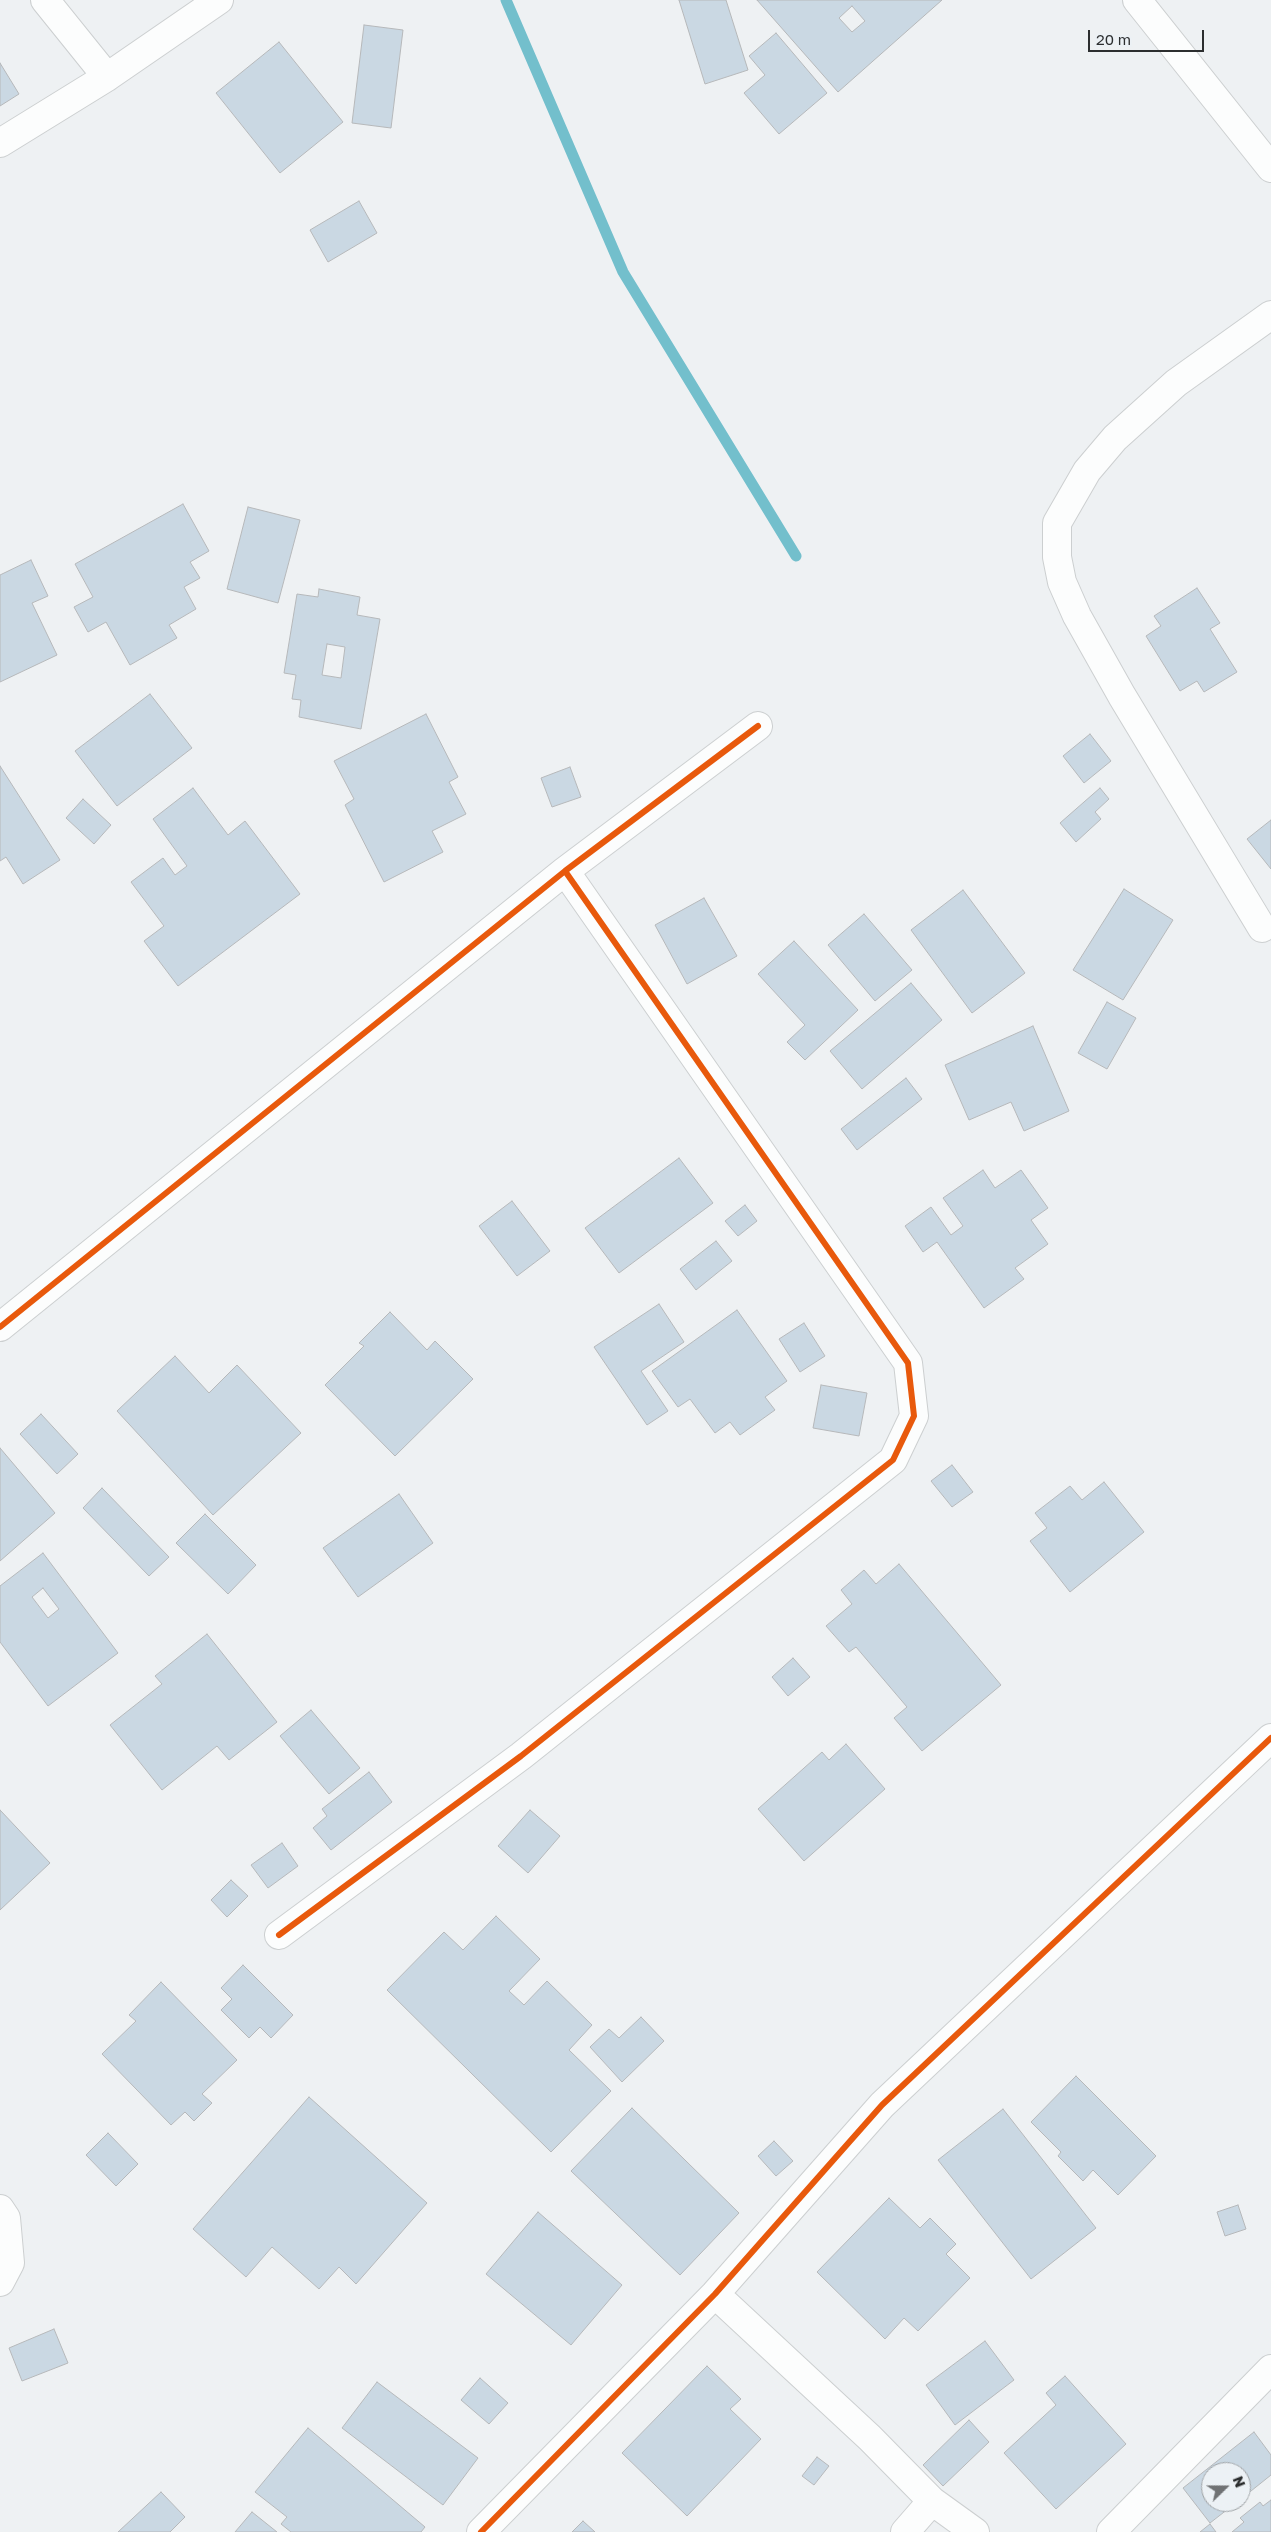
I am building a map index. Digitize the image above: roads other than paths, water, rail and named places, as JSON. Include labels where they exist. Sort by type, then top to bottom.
[{"type":"street","points":[[44,0],[107,77]]},
{"type":"street","points":[[0,143],[107,77],[219,0]]},
{"type":"street","points":[[1137,0],[1271,168]]},
{"type":"street","points":[[1262,928],[1122,696],[1077,616],[1062,582],[1057,557],[1057,523],[1087,471],[1115,438],[1176,384],[1271,315]]},
{"type":"street","points":[[0,1327],[565,871],[758,726]]},
{"type":"street","points":[[279,1935],[521,1756],[892,1460],[914,1416],[908,1363],[565,871]]},
{"type":"street","points":[[482,2532],[715,2294],[882,2105],[1271,1738]]},
{"type":"street","points":[[0,2209],[6,2218],[5,2273]]},
{"type":"street","points":[[715,2294],[870,2438],[932,2501],[975,2532]]},
{"type":"street","points":[[1111,2532],[1271,2368]]},
{"type":"street","points":[[905,2532],[932,2501]]},
{"type":"waterway","points":[[506,0],[623,272],[796,556]]}]
